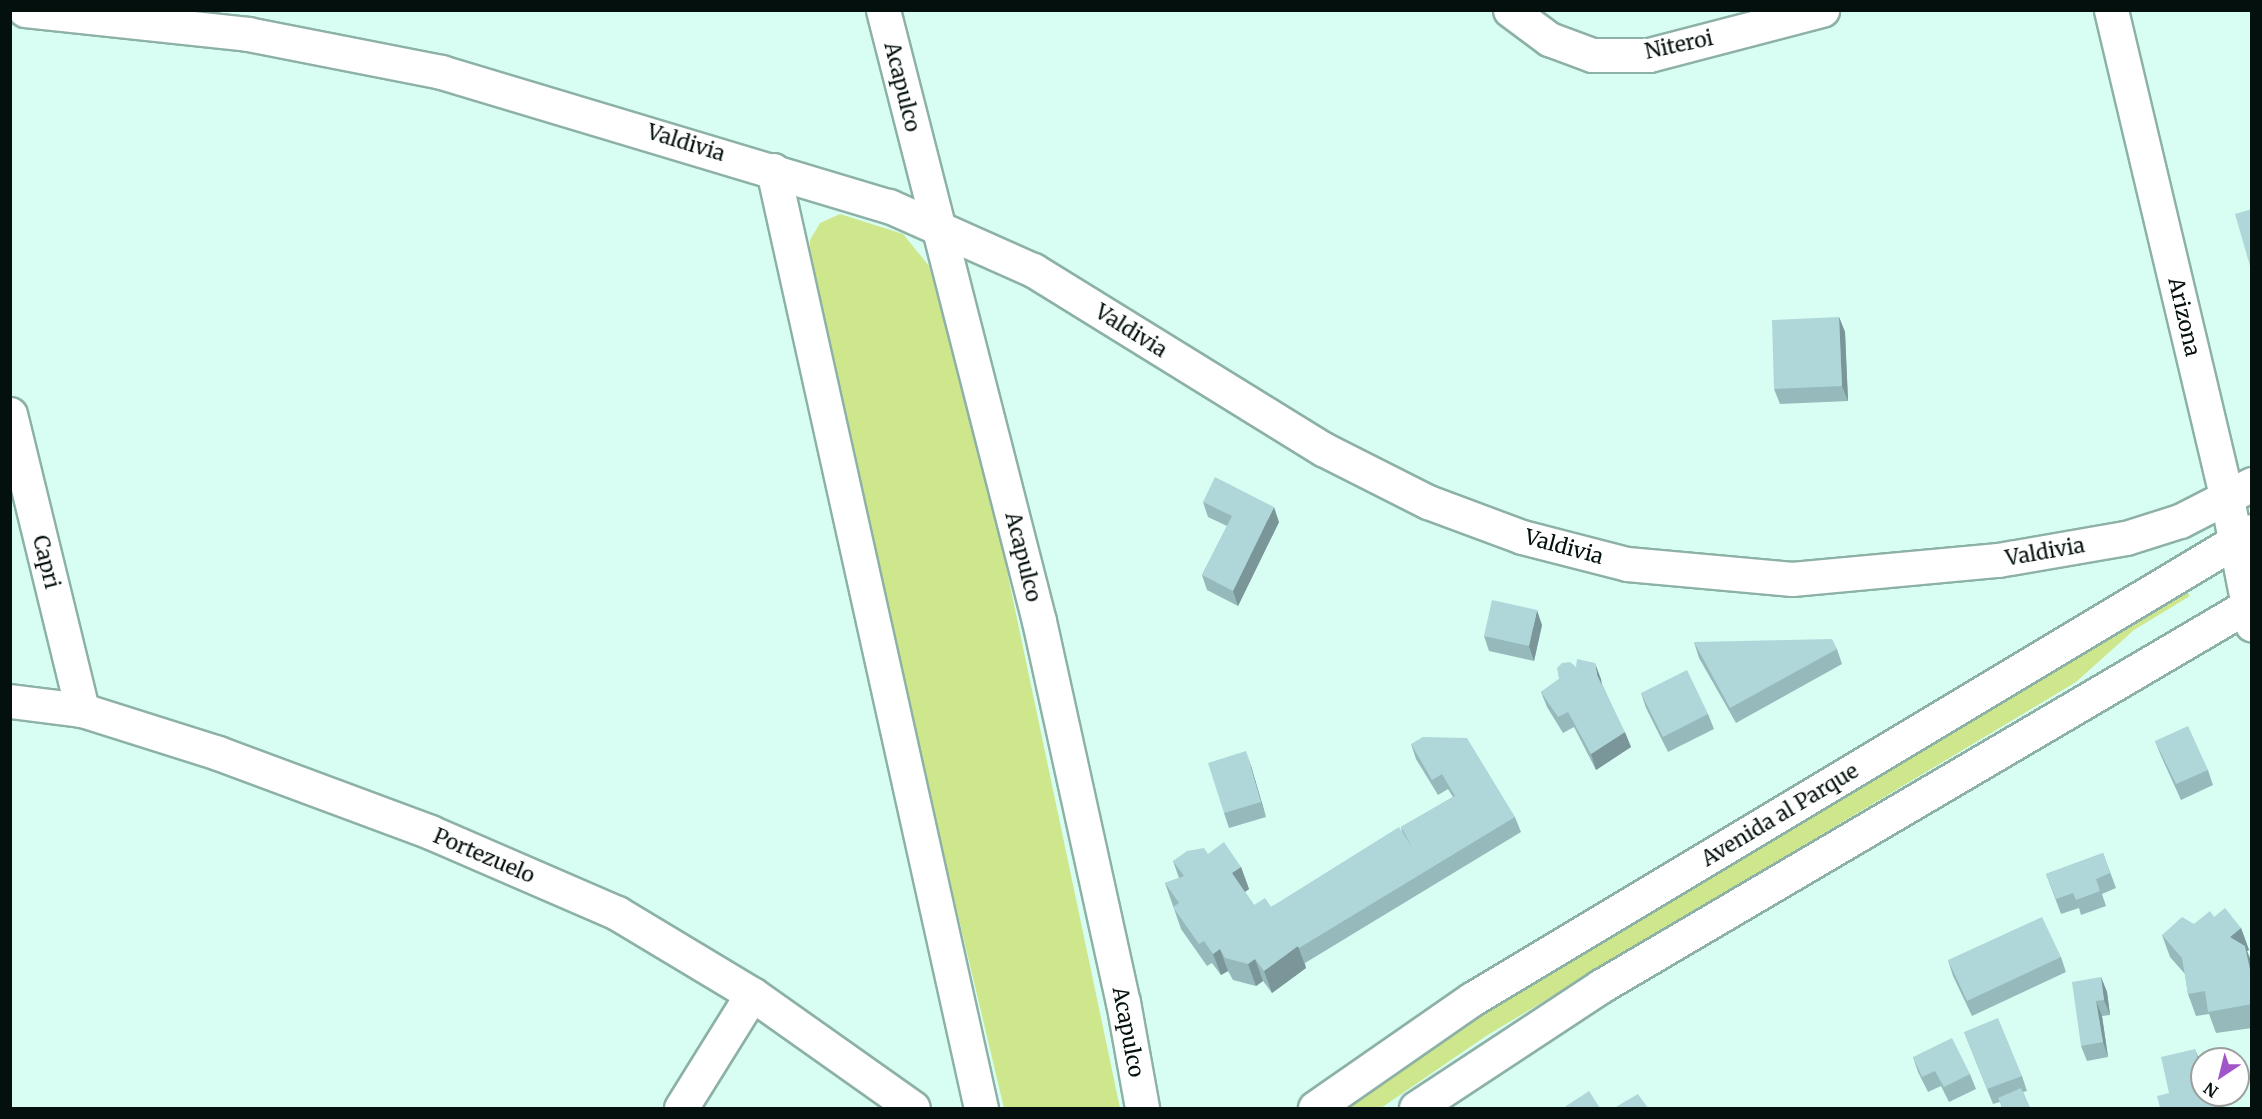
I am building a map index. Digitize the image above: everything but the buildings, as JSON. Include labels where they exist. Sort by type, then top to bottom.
[{"type":"street","name":"Valdivia","points":[[25,10],[248,34],[441,72],[889,206],[1033,270],[1323,449],[1428,502],[1522,537],[1627,564],[1792,579],[1998,560],[2126,538],[2180,521],[2239,492]]},
{"type":"street","name":"Acapulco","points":[[883,10],[1039,621],[1123,1002],[1142,1108]]},
{"type":"street","name":"Niteroi","points":[[1510,10],[1549,39],[1592,55],[1649,55],[1822,10]]},
{"type":"street","name":"Arizona","points":[[2112,10],[2239,492],[2250,611]]},
{"type":"street","points":[[774,170],[981,1108]]},
{"type":"street","name":"Capri","points":[[10,414],[82,710]]},
{"type":"street","name":"Avenida al Parque","points":[[1315,1108],[1472,999],[2243,536]]},
{"type":"street","points":[[1416,1108],[1601,986],[2250,611]]},
{"type":"street","name":"Portezuelo","points":[[10,701],[82,710],[218,753],[430,832],[617,913],[752,994],[913,1108]]},
{"type":"street","points":[[681,1108],[752,994]]},
{"type":"green space","points":[[840,214],[903,234],[929,266],[988,481],[1120,1108],[1004,1108],[869,542],[810,260],[810,240],[820,223]]},
{"type":"green space","points":[[2187,592],[2190,596],[2134,630],[2076,682],[1486,1036],[1381,1108],[1347,1108],[1474,1019],[1760,844]]}]
